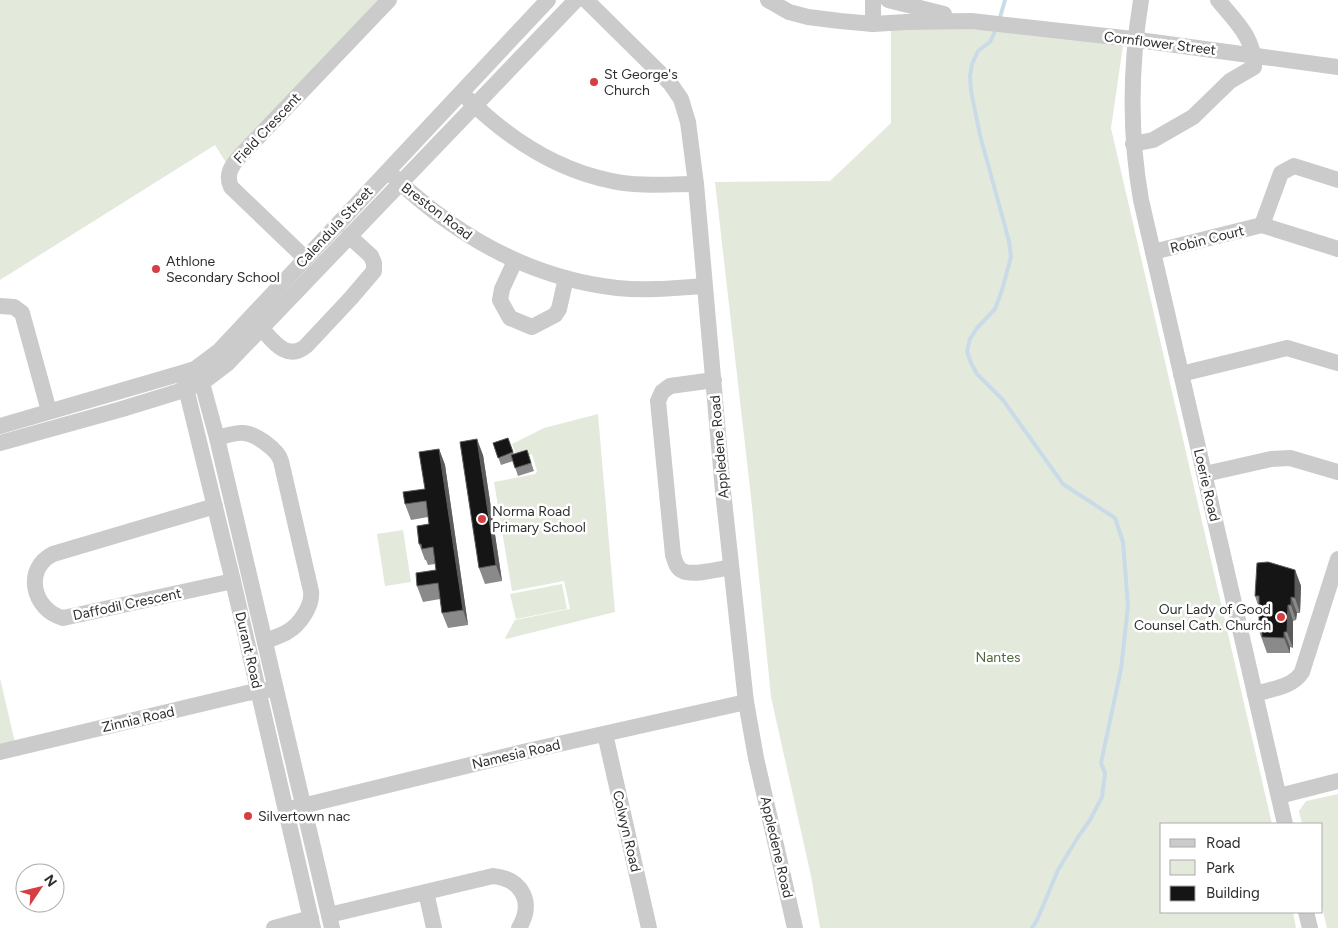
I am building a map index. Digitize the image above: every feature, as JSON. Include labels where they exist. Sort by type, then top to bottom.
[{"type":"street","name":"Field Crescent","points":[[305,258],[240,198],[230,187],[228,174],[241,155],[389,0]]},
{"type":"street","name":"Calendula Street","points":[[0,426],[49,411],[192,378],[548,0]]},
{"type":"street","name":"Calendula Street","points":[[0,443],[122,409],[227,364],[576,0]]},
{"type":"street","name":"Appledene Road","points":[[586,0],[663,75],[681,99],[688,122],[696,184],[731,567],[746,702],[756,758],[796,928]]},
{"type":"street","points":[[768,0],[789,12],[808,17],[873,24],[976,22]]},
{"type":"street","points":[[873,0],[873,24]]},
{"type":"street","points":[[888,0],[976,22]]},
{"type":"street","name":"Loerie Road","points":[[1141,0],[1131,114],[1141,200],[1286,823]]},
{"type":"street","points":[[1133,144],[1153,140],[1193,117],[1230,81],[1254,67],[1254,55],[1250,42],[1218,0]]},
{"type":"street","name":"Cornflower Street","points":[[976,22],[1136,40],[1338,67]]},
{"type":"street","points":[[461,92],[501,129],[525,146],[556,162],[584,173],[612,181],[638,184],[696,184]]},
{"type":"street","name":"Robin Court","points":[[1262,225],[1281,173],[1294,166],[1338,180]]},
{"type":"street","name":"Breston Road","points":[[387,171],[453,226],[478,242],[515,261],[547,273],[618,288],[650,289],[705,286]]},
{"type":"street","name":"Robin Court","points":[[1153,252],[1262,225],[1338,249]]},
{"type":"street","name":"Calendula Street","points":[[261,328],[282,349],[292,352],[302,350],[374,271],[374,263],[371,256],[349,236]]},
{"type":"street","points":[[515,261],[502,289],[500,300],[510,318],[532,327],[555,315],[559,309],[566,278]]},
{"type":"street","points":[[0,306],[14,307],[22,313],[49,411]]},
{"type":"street","points":[[1181,374],[1287,348],[1338,363]]},
{"type":"street","name":"Durant Road","points":[[192,378],[217,438],[331,921]]},
{"type":"street","name":"Durant Road","points":[[192,378],[215,506],[312,923]]},
{"type":"street","points":[[714,380],[670,386],[662,392],[658,402],[673,554],[676,565],[684,572],[693,573],[731,567]]},
{"type":"street","name":"Durant Road","points":[[217,438],[245,433],[272,447],[280,456],[311,591],[311,599],[294,627],[265,642]]},
{"type":"street","points":[[1205,474],[1271,459],[1290,458],[1338,472]]},
{"type":"street","name":"Daffodil Crescent","points":[[215,506],[53,554],[44,559],[38,567],[34,578],[37,594],[41,604],[47,610],[54,616],[63,618],[233,581]]},
{"type":"street","points":[[224,544],[241,540]]},
{"type":"street","points":[[1255,694],[1291,684],[1298,679],[1302,672],[1338,559]]},
{"type":"street","name":"Zinnia Road","points":[[0,752],[276,689]]},
{"type":"street","name":"Namesia Road","points":[[287,810],[746,702]]},
{"type":"street","name":"Colwyn Road","points":[[605,734],[649,928]]},
{"type":"street","points":[[1279,796],[1338,781]]},
{"type":"street","points":[[331,921],[426,892],[494,876],[504,877],[522,891],[527,907],[525,919],[520,928]]},
{"type":"street","points":[[426,892],[434,928]]},
{"type":"street","points":[[1306,913],[1310,928]]},
{"type":"street","points":[[274,928],[312,923]]},
{"type":"green space","points":[[0,0],[389,0],[230,169],[215,145],[0,280]]},
{"type":"green space","name":"Nantes","points":[[891,24],[1124,39],[1111,128],[1272,823],[1160,823],[1160,913],[1293,913],[1296,928],[820,928],[811,876],[771,697],[751,497],[715,182],[830,181],[891,123]]},
{"type":"green space","points":[[598,414],[615,612],[506,639],[515,620],[570,609],[564,581],[512,591],[494,482],[535,474],[537,471],[532,454],[518,459],[512,444],[544,428]]},
{"type":"green space","points":[[403,530],[411,582],[385,586],[377,534]]},
{"type":"green space","points":[[562,584],[567,609],[516,619],[510,594]]},
{"type":"green space","points":[[0,678],[16,747],[0,751]]},
{"type":"green space","points":[[1338,794],[1338,928],[1327,928],[1323,911],[1323,823],[1302,823],[1299,811],[1306,801]]},
{"type":"building","points":[[508,438],[513,452],[498,458],[493,443]]},
{"type":"building","points":[[477,439],[496,565],[479,568],[460,442]]},
{"type":"building","points":[[439,449],[463,610],[442,613],[438,583],[417,586],[416,573],[436,570],[433,547],[422,549],[421,544],[419,544],[417,526],[429,524],[426,501],[405,504],[403,492],[425,489],[419,452]]},
{"type":"building","points":[[527,450],[531,463],[515,468],[511,455]]},
{"type":"building","name":"Our Lady of Good Counsel Cath. Church","points":[[1268,562],[1295,570],[1295,598],[1291,597],[1291,605],[1288,605],[1287,632],[1284,632],[1284,638],[1262,637],[1262,631],[1259,631],[1259,596],[1255,596],[1257,563]]},
{"type":"waterway","points":[[999,21],[1005,0]]},
{"type":"waterway","points":[[997,27],[990,42],[978,51],[972,64],[970,76],[971,91],[980,135],[1009,241],[1011,257],[995,309],[977,328],[970,339],[967,351],[977,374],[1003,400],[1063,484],[1115,518],[1123,542],[1128,606],[1121,669],[1101,763],[1105,773],[1102,797],[1090,820],[1058,870],[1032,928]]},
{"type":"place","name":"St George's Church","points":[[594,82]]},
{"type":"place","name":"Athlone Secondary School","points":[[156,269]]},
{"type":"place","name":"Norma Road Primary School","points":[[482,519]]},
{"type":"place","name":"Our Lady of Good Counsel Cath. Church","points":[[1281,617]]},
{"type":"place","name":"Silvertown nac","points":[[248,816]]}]
